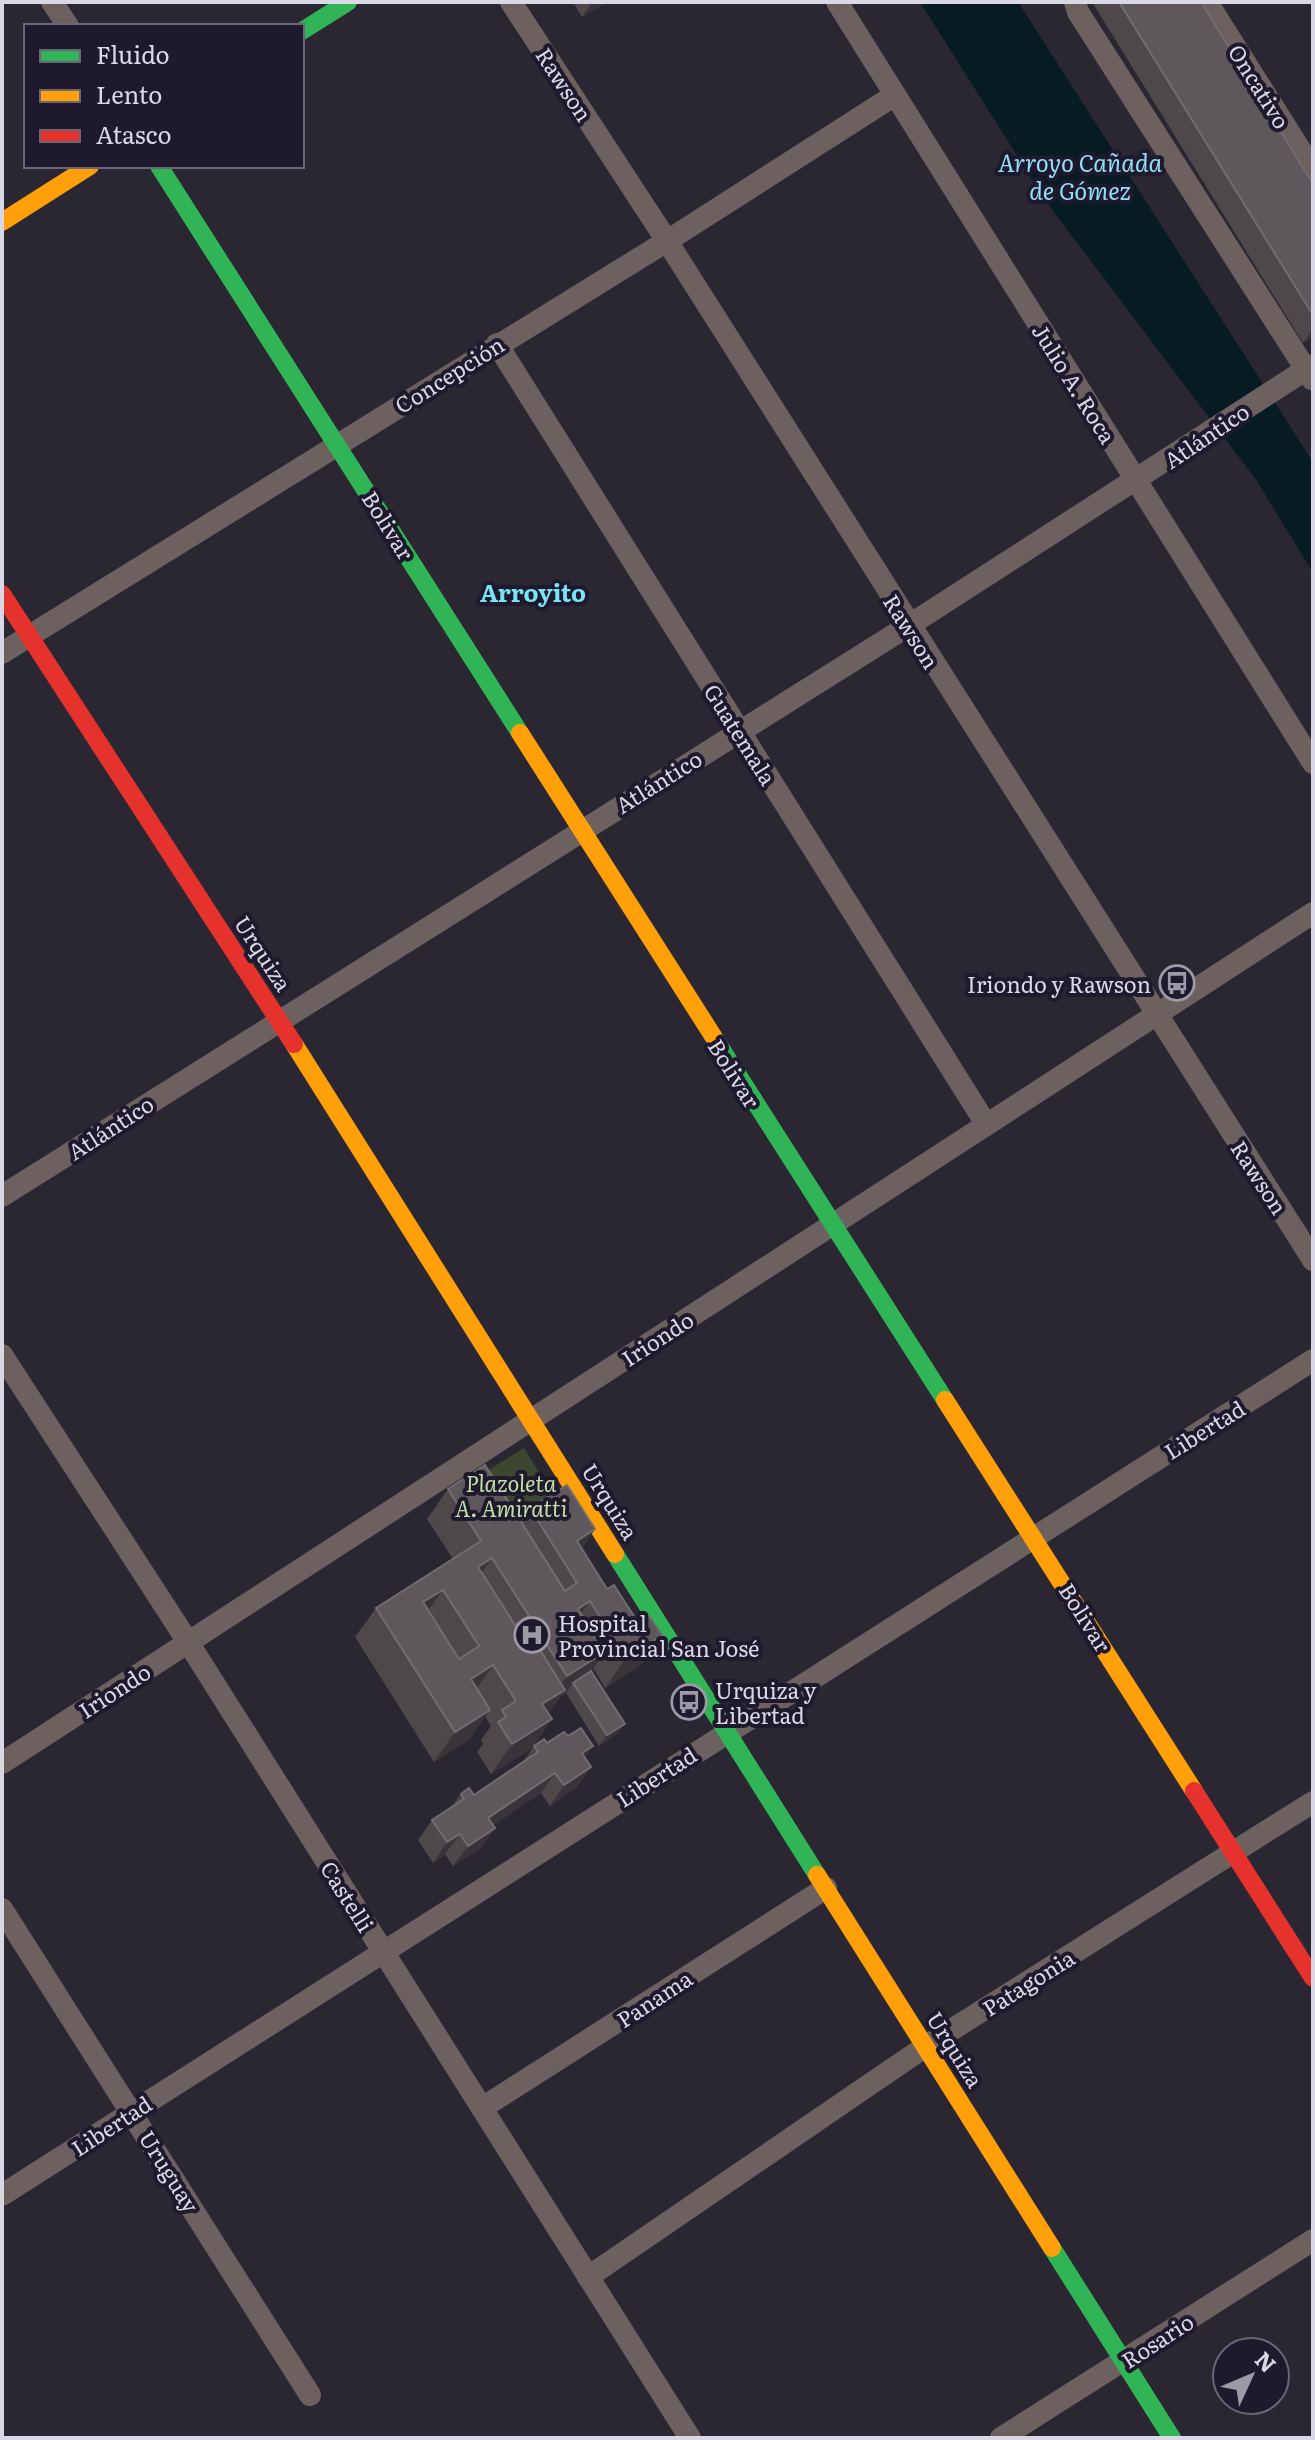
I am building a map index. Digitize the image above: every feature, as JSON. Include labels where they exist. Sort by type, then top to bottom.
[{"type":"street","points":[[52,2],[67,24]]},
{"type":"street","points":[[304,30],[348,2]]},
{"type":"street","name":"Rawson","points":[[511,2],[667,241],[908,626],[1313,1260]]},
{"type":"street","name":"Julio A. Roca","points":[[837,2],[1313,763]]},
{"type":"street","points":[[1075,2],[1078,12],[1306,374]]},
{"type":"street","name":"Oncativo","points":[[1207,2],[1313,170]]},
{"type":"street","name":"Concepción","points":[[2,653],[667,241],[895,95]]},
{"type":"street","points":[[2,222],[87,168]]},
{"type":"street","name":"Bolivar","points":[[160,168],[1313,1978]]},
{"type":"street","name":"Guatemala","points":[[497,344],[986,1124]]},
{"type":"street","name":"Atlántico","points":[[2,1196],[278,1019],[1306,374]]},
{"type":"street","name":"Urquiza","points":[[2,594],[278,1019],[1172,2438]]},
{"type":"street","name":"Iriondo","points":[[2,1763],[1313,913]]},
{"type":"street","name":"Castelli","points":[[2,1355],[188,1642],[690,2438]]},
{"type":"street","name":"Libertad","points":[[2,2195],[726,1730],[1313,1360]]},
{"type":"street","name":"Patagonia","points":[[588,2277],[926,2046],[1313,1802]]},
{"type":"street","name":"Panama","points":[[482,2108],[826,1888]]},
{"type":"street","name":"Uruguay","points":[[2,1909],[310,2395]]},
{"type":"street","name":"Rosario","points":[[1001,2438],[1313,2240]]},
{"type":"green space","name":"Plazoleta A. Amiratti","points":[[524,1448],[558,1504],[498,1541],[464,1485]]},
{"type":"water","name":"Arroyo Cañada de Gómez","points":[[920,2],[1018,2],[1313,462],[1313,573],[1257,481],[1047,203]]},
{"type":"building","points":[[1119,2],[1201,2],[1313,184],[1313,315]]},
{"type":"building","points":[[485,1465],[565,1591],[577,1583],[530,1508],[567,1485],[595,1529],[577,1541],[607,1589],[614,1585],[639,1624],[650,1617],[662,1635],[626,1658],[590,1601],[578,1609],[605,1652],[567,1676],[545,1642],[538,1647],[565,1690],[542,1704],[552,1719],[512,1744],[498,1722],[506,1717],[502,1710],[516,1701],[493,1665],[471,1679],[490,1710],[455,1732],[376,1608],[481,1541],[448,1489]],"holes":[[[492,1558],[529,1616],[515,1625],[478,1567]],[[443,1590],[479,1646],[459,1659],[423,1602]]]},
{"type":"building","points":[[591,1671],[625,1724],[607,1735],[573,1683]]},
{"type":"building","points":[[581,1728],[593,1746],[582,1753],[591,1767],[564,1785],[555,1773],[488,1818],[495,1828],[468,1846],[460,1834],[447,1842],[432,1820],[464,1799],[461,1794],[469,1788],[474,1795],[538,1752],[534,1746],[544,1739],[547,1743],[564,1732],[568,1736]]},
{"type":"traffic: fast","points":[[304,30],[348,2]]},
{"type":"traffic: fast","points":[[160,168],[520,733]]},
{"type":"traffic: fast","points":[[713,1036],[945,1400]]},
{"type":"traffic: fast","points":[[615,1554],[817,1875]]},
{"type":"traffic: fast","points":[[1052,2248],[1172,2438]]},
{"type":"traffic: slow","points":[[2,222],[87,168]]},
{"type":"traffic: slow","points":[[520,733],[713,1036]]},
{"type":"traffic: slow","points":[[294,1044],[615,1554]]},
{"type":"traffic: slow","points":[[945,1400],[1194,1791]]},
{"type":"traffic: slow","points":[[817,1875],[1052,2248]]},
{"type":"traffic: jam","points":[[2,594],[294,1044]]},
{"type":"traffic: jam","points":[[1194,1791],[1313,1978]]},
{"type":"place","name":"Iriondo y Rawson","points":[[1177,983]]},
{"type":"place","name":"Hospital Provincial San José","points":[[532,1635]]},
{"type":"place","name":"Urquiza y Libertad","points":[[689,1702]]},
{"type":"district","name":"Arroyito","points":[[533,591]]}]
